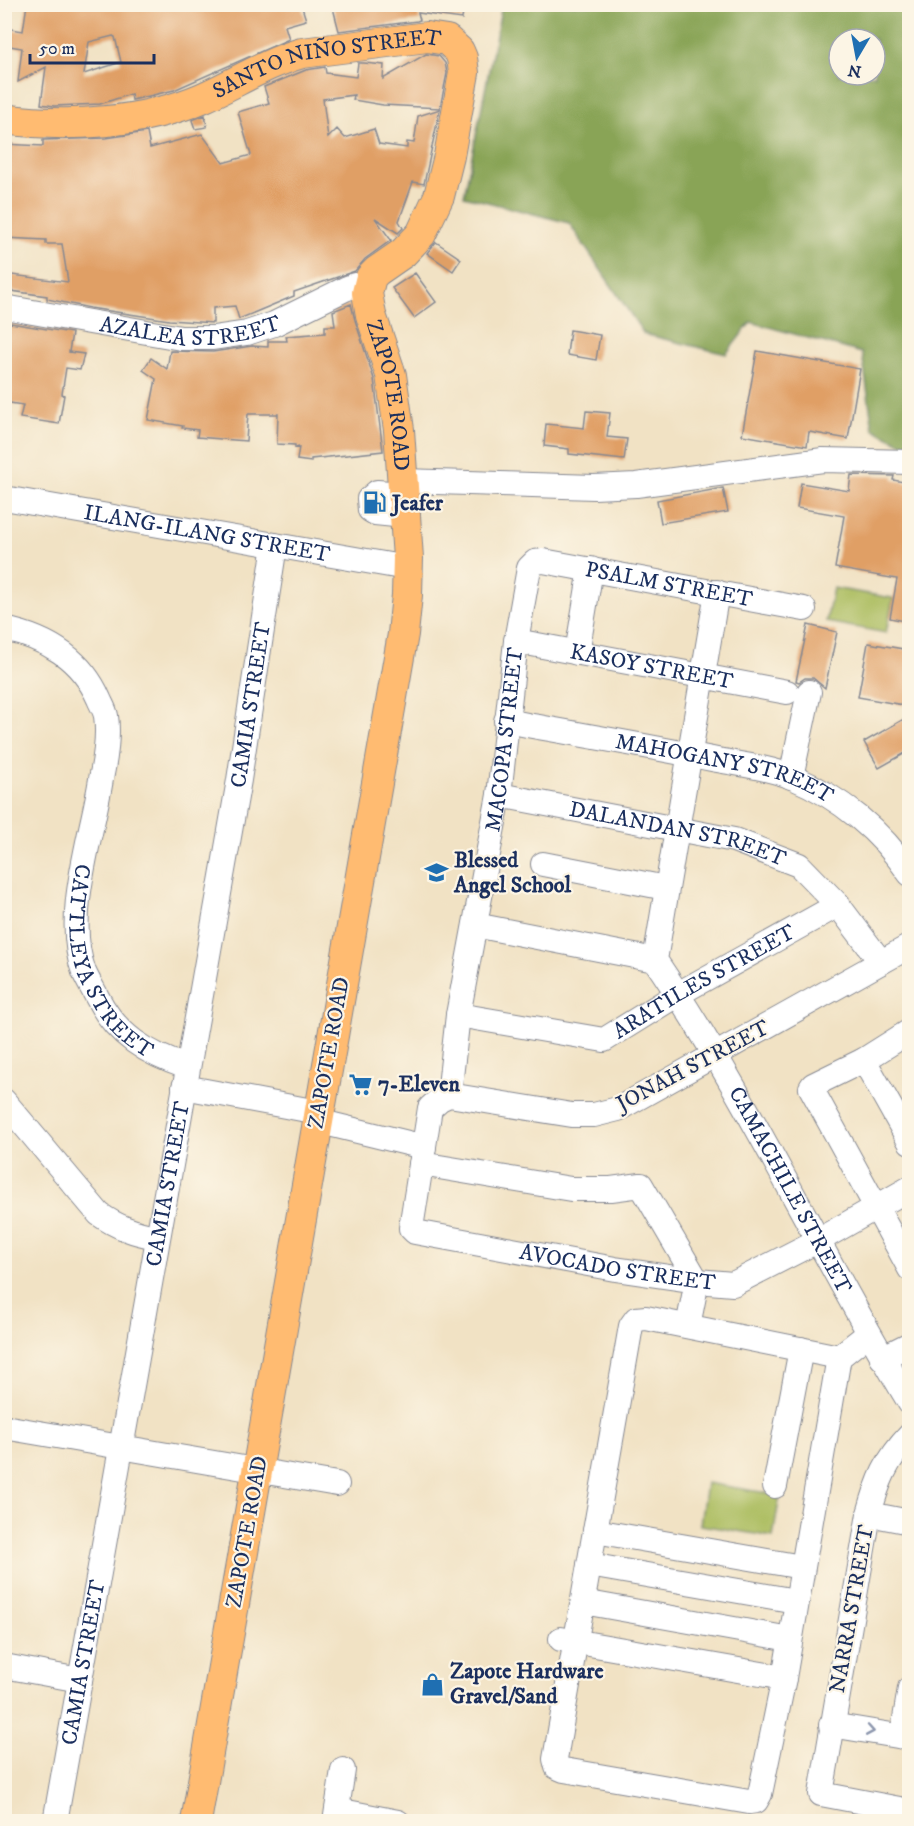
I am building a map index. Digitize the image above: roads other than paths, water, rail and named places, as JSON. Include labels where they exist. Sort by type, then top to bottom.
[{"type":"main road","name":"SANTO NIÑO STREET","points":[[4,119],[51,124],[84,123],[148,114],[202,98],[274,62],[302,53],[427,36],[447,40],[459,51],[464,73],[449,156],[439,196],[427,223],[412,244],[404,253],[377,271],[368,285]]},
{"type":"main road","name":"ZAPOTE ROAD","points":[[196,1821],[403,634],[408,568],[396,402],[388,364],[367,300],[368,285]]},
{"type":"street","name":"AZALEA STREET","points":[[4,307],[181,338],[213,338],[246,333],[274,324],[345,289],[355,285],[368,285]]},
{"type":"street","points":[[404,497],[636,485],[823,460],[909,462]]},
{"type":"street","name":"ILANG-ILANG STREET","points":[[4,498],[408,568]]},
{"type":"street","name":"CAMIA STREET","points":[[55,1821],[239,780],[275,545]]},
{"type":"street","name":"PSALM STREET","points":[[535,562],[543,561],[591,569],[804,609]]},
{"type":"street","name":"MACOPA STREET","points":[[449,1095],[458,1015],[499,795],[516,641],[529,568],[535,562]]},
{"type":"street","points":[[577,653],[591,569]]},
{"type":"street","points":[[475,925],[655,960],[717,592]]},
{"type":"street","name":"CATTLEYA STREET","points":[[4,629],[50,643],[74,662],[94,687],[106,715],[105,757],[76,912],[78,941],[84,972],[103,1008],[126,1037],[171,1062],[186,1077],[318,1116],[422,1156],[571,1189],[611,1189],[641,1185],[697,1281]]},
{"type":"street","name":"KASOY STREET","points":[[516,641],[798,692],[791,777]]},
{"type":"street","name":"MAHOGANY STREET","points":[[506,721],[688,754],[791,777],[831,798],[864,820],[894,850],[909,874]]},
{"type":"street","name":"DALANDAN STREET","points":[[499,795],[734,840],[799,865],[838,905],[881,962]]},
{"type":"street","points":[[543,864],[666,888]]},
{"type":"street","name":"ARATILES STREET","points":[[458,1015],[604,1040],[678,994],[838,905]]},
{"type":"street","name":"JONAH STREET","points":[[449,1095],[561,1114],[594,1115],[618,1108],[716,1056],[909,946]]},
{"type":"street","name":"CAMACHILE STREET","points":[[655,960],[716,1056],[819,1240],[868,1334],[909,1403]]},
{"type":"street","points":[[909,1031],[864,1060],[811,1088],[909,1269]]},
{"type":"street","points":[[864,1060],[909,1142]]},
{"type":"street","points":[[422,1156],[430,1108],[449,1095]]},
{"type":"street","points":[[4,1101],[99,1214],[115,1225],[157,1237]]},
{"type":"street","name":"AVOCADO STREET","points":[[422,1156],[411,1228],[415,1232],[615,1269],[733,1284],[819,1240],[909,1188]]},
{"type":"street","points":[[688,1326],[697,1281]]},
{"type":"street","points":[[839,1357],[646,1318],[636,1319],[631,1326],[583,1602],[568,1641],[555,1759],[557,1767],[738,1800],[756,1801],[760,1794],[784,1678],[839,1357],[868,1334]]},
{"type":"street","points":[[882,1358],[909,1344]]},
{"type":"street","points":[[775,1486],[801,1349]]},
{"type":"street","points":[[4,1427],[337,1484]]},
{"type":"street","name":"NARRA STREET","points":[[909,1435],[887,1462],[877,1484],[869,1514],[831,1725],[821,1794],[909,1811]]},
{"type":"street","points":[[869,1514],[909,1522]]},
{"type":"street","points":[[595,1531],[802,1567]]},
{"type":"street","points":[[589,1565],[796,1601]]},
{"type":"street","points":[[583,1602],[790,1639]]},
{"type":"street","points":[[568,1641],[784,1678]]},
{"type":"street","points":[[4,1666],[80,1680]]},
{"type":"street","points":[[831,1725],[906,1737],[909,1688]]},
{"type":"street","points":[[343,1770],[336,1815],[398,1821]]},
{"type":"place","name":"Jeafer","points":[[374,503]]},
{"type":"place","name":"Blessed Angel School","points":[[436,873]]},
{"type":"place","name":"7-Eleven","points":[[360,1084]]},
{"type":"place","name":"Zapote Hardware Gravel/Sand","points":[[432,1684]]}]
